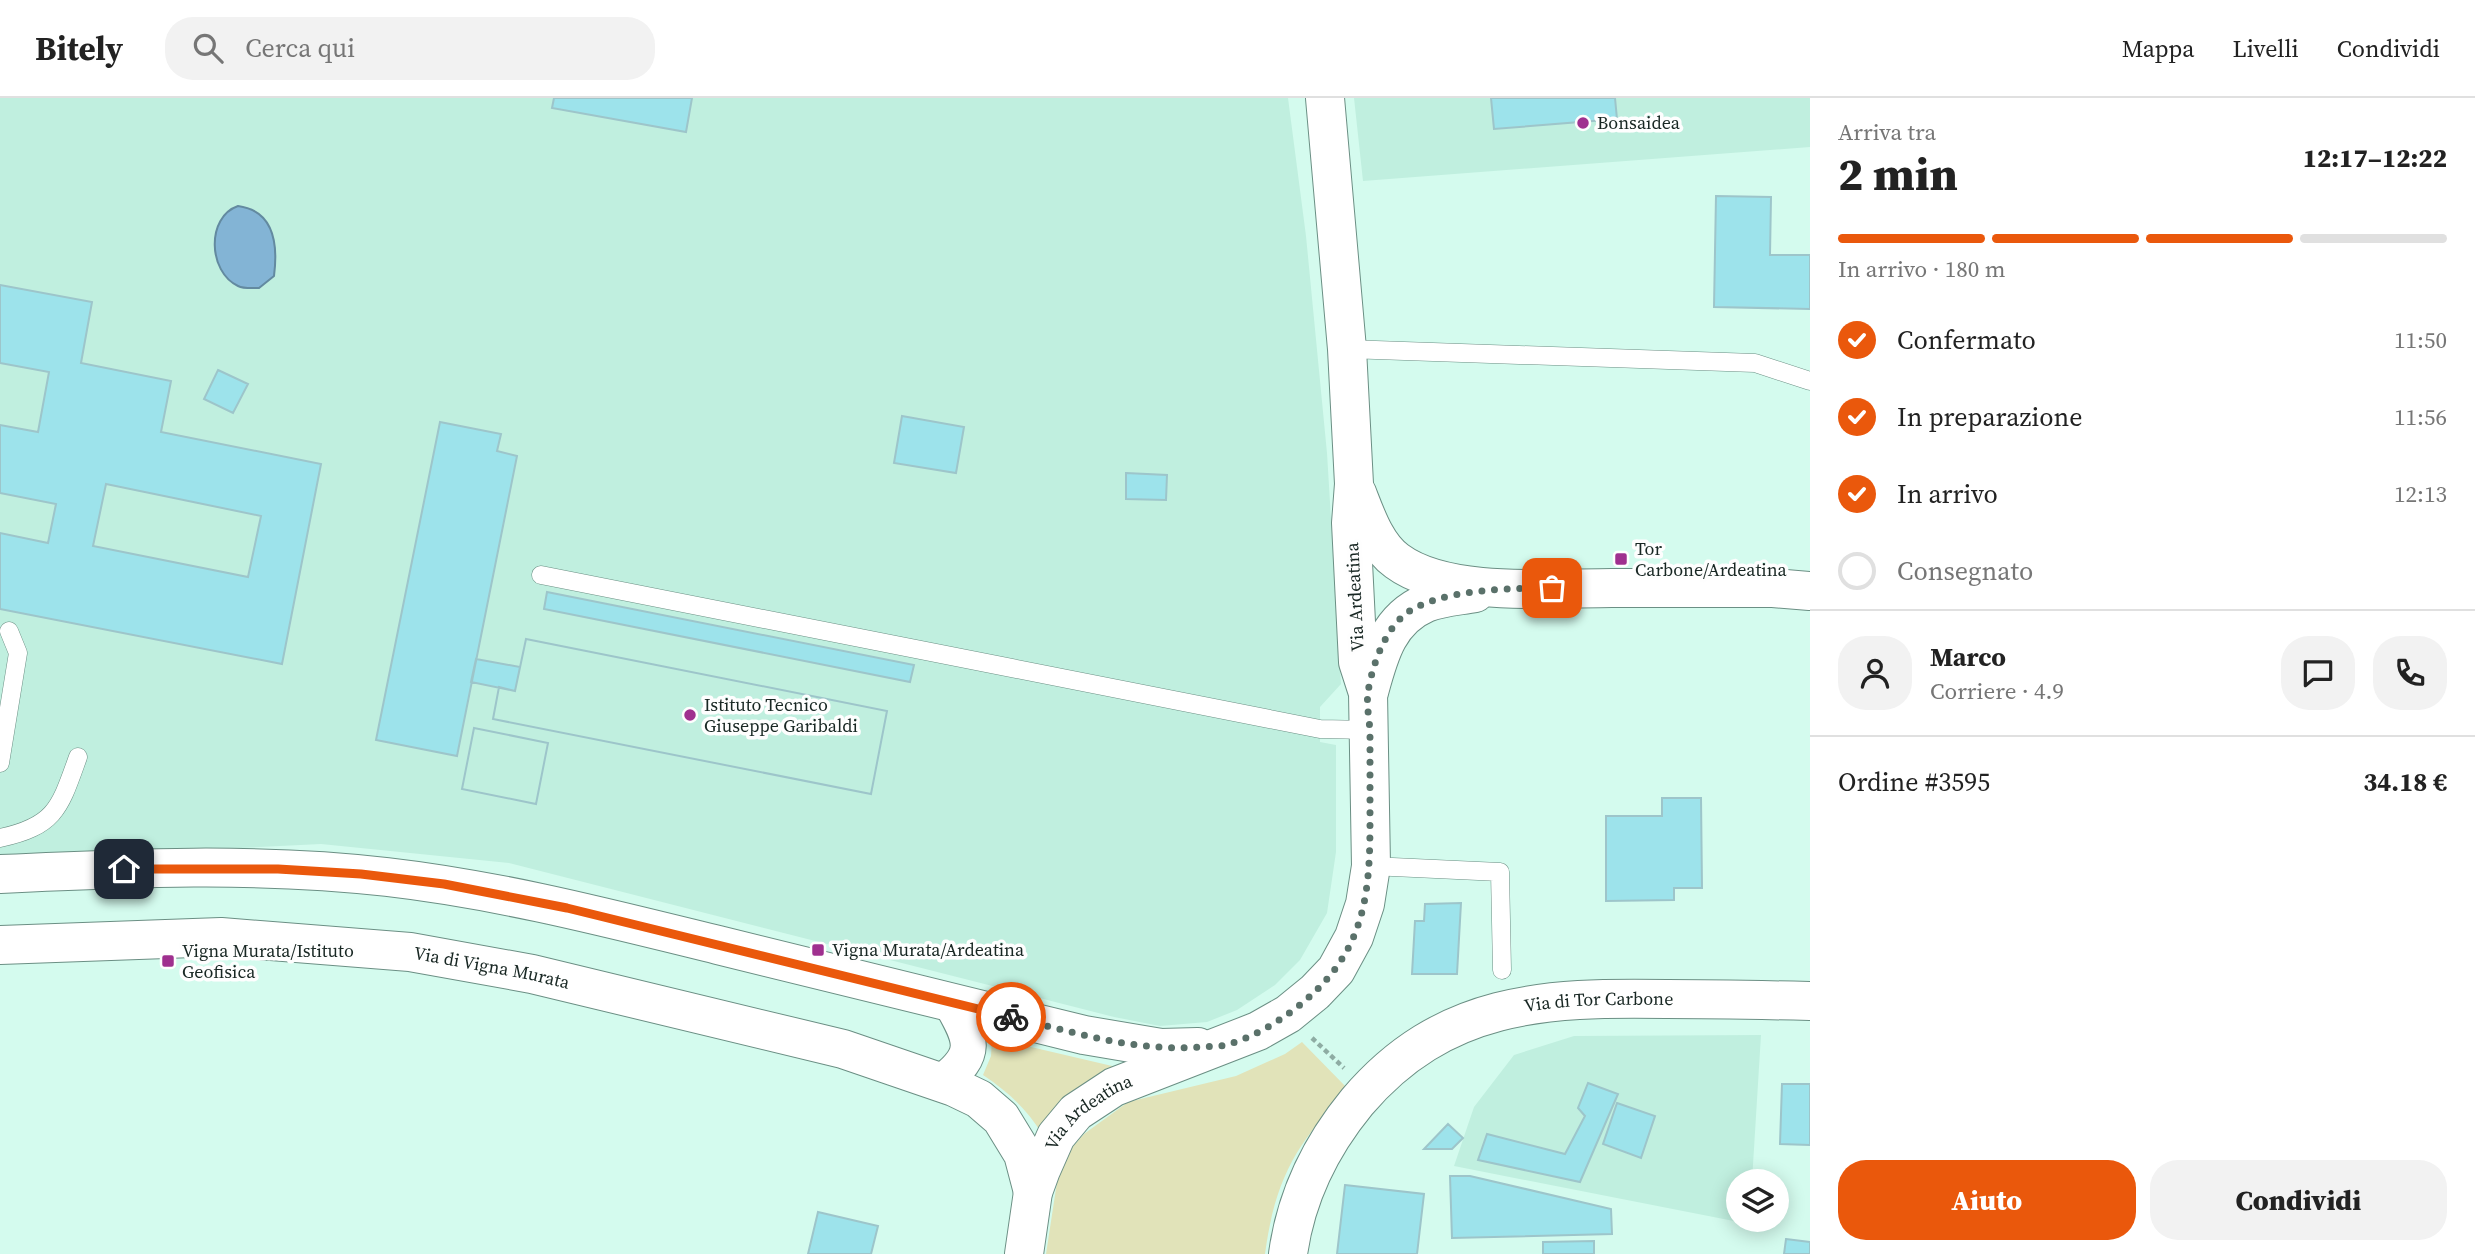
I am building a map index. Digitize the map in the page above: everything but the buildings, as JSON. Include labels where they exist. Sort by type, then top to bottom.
[{"type":"main road","name":"Via Ardeatina","points":[[1024,1254],[1033,1192],[1056,1136],[1076,1112],[1114,1087],[1225,1045],[1288,1014],[1325,982],[1345,955],[1365,904],[1371,866],[1369,712],[1358,663],[1351,523],[1354,484],[1347,349],[1325,98]]},
{"type":"main road","points":[[1354,484],[1372,528],[1385,550],[1395,560],[1416,572],[1438,579],[1501,588],[1773,588],[1810,591]]},
{"type":"main road","points":[[1369,712],[1380,649],[1403,616],[1428,602],[1501,588]]},
{"type":"main road","points":[[0,874],[150,867],[251,867],[335,872],[444,884],[567,908],[1084,1035],[1140,1046],[1183,1048],[1225,1045]]},
{"type":"main road","name":"Via di Vigna Murata","points":[[0,945],[221,937],[410,952],[532,974],[843,1049],[955,1088],[994,1112],[1012,1135],[1023,1154],[1033,1192]]},
{"type":"main road","name":"Via di Tor Carbone","points":[[1367,1091],[1400,1060],[1466,1022],[1543,1002],[1614,998],[1810,1001]]},
{"type":"main road","points":[[1287,1254],[1297,1209],[1312,1167],[1333,1133],[1367,1091]]},
{"type":"street","points":[[951,1003],[968,1036],[968,1051],[955,1088]]},
{"type":"lane","points":[[1347,349],[1755,363],[1810,381]]},
{"type":"lane","points":[[541,575],[1320,729],[1369,712]]},
{"type":"lane","points":[[0,764],[18,653],[9,631]]},
{"type":"lane","points":[[0,838],[31,830],[48,818],[62,801],[78,757]]},
{"type":"lane","points":[[1371,866],[1500,872],[1503,970]]},
{"type":"path","points":[[1288,1014],[1367,1091]]},
{"type":"shaded area","points":[[0,98],[1288,98],[1306,236],[1327,453],[1341,684],[1320,707],[1320,742],[1336,745],[1336,852],[1327,913],[1300,960],[1275,985],[1237,1010],[1207,1022],[1160,1026],[1114,1017],[509,863],[321,844],[0,860]]},
{"type":"shaded area","name":"Bonsaidea","points":[[1354,98],[1810,98],[1810,147],[1363,181]]},
{"type":"shaded area","points":[[1761,1035],[1753,1169],[1726,1169],[1726,1219],[1454,1166],[1474,1107],[1514,1055],[1574,1036]]},
{"type":"shaded area","points":[[992,1038],[1125,1069],[1042,1134],[1016,1101],[983,1075],[991,1056]]},
{"type":"shaded area","points":[[1302,1042],[1349,1090],[1315,1127],[1291,1164],[1275,1204],[1265,1254],[1046,1254],[1059,1169],[1068,1152],[1084,1134],[1128,1102],[1236,1076],[1285,1054]]},
{"type":"water","points":[[238,206],[250,209],[267,222],[274,242],[274,276],[259,288],[240,287],[228,279],[216,257],[216,232],[220,221]]},
{"type":"way so far","points":[[1011,1017],[1140,1046],[1183,1048],[1225,1045],[1274,1023],[1302,1004],[1336,970],[1354,937],[1365,904],[1371,866],[1368,693],[1380,649],[1403,616],[1428,602],[1501,588],[1552,588]]},
{"type":"place","name":"Bonsaidea","points":[[1583,123]]},
{"type":"place","name":"Tor Carbone/Ardeatina","points":[[1621,559]]},
{"type":"place","name":"Istituto Tecnico Giuseppe Garibaldi","points":[[690,715]]},
{"type":"place","name":"Vigna Murata/Ardeatina","points":[[818,950]]},
{"type":"place","name":"Vigna Murata/Istituto Geofisica","points":[[168,961]]},
{"type":"route","points":[[124,869],[222,867],[335,872],[513,895],[1011,1017]]}]
